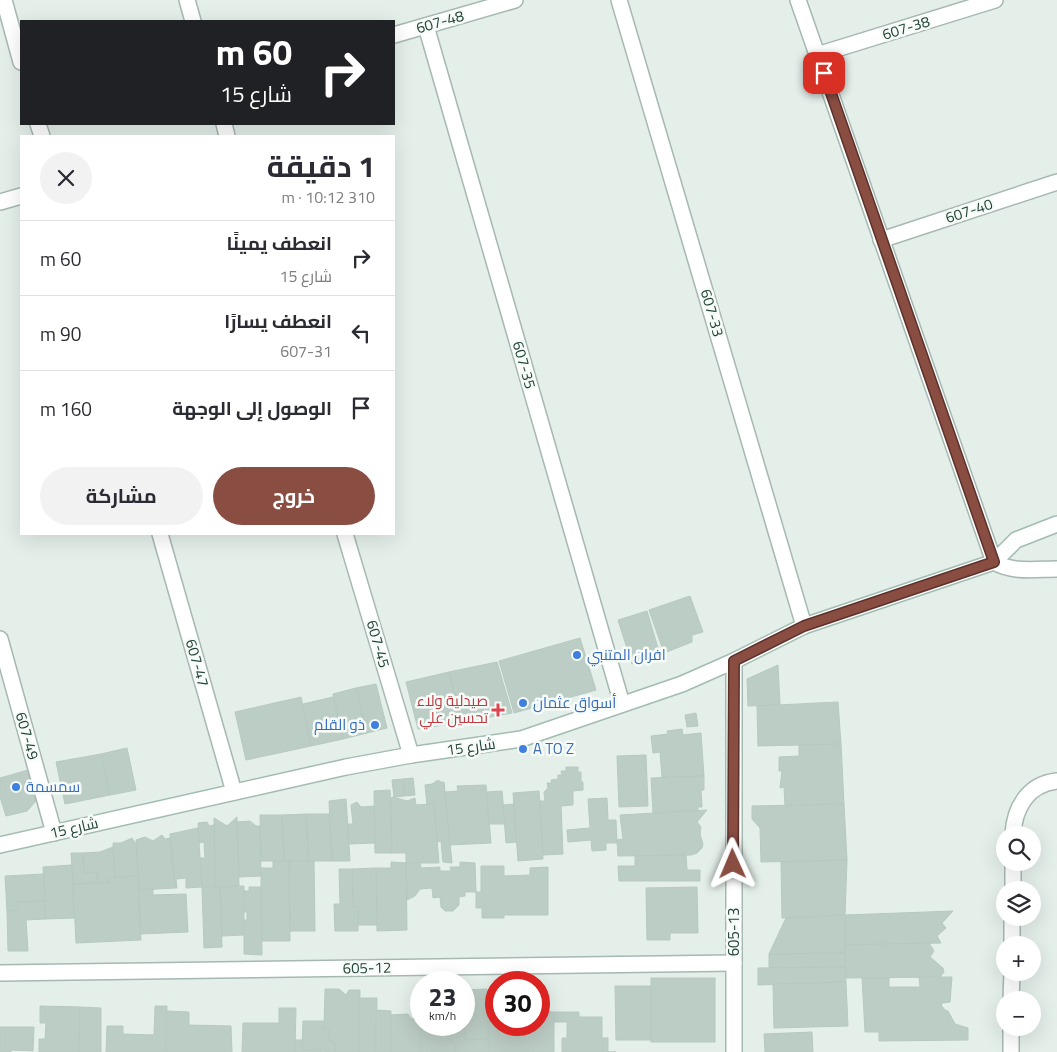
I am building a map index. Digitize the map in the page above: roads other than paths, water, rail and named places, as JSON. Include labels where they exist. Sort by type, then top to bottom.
[{"type":"street","points":[[4,0],[6,30],[20,60]]},
{"type":"street","points":[[187,0],[193,20]]},
{"type":"street","name":"607-48","points":[[395,35],[515,0]]},
{"type":"street","name":"607-33","points":[[619,0],[804,626]]},
{"type":"street","points":[[798,0],[994,562],[1003,568],[1020,570],[1057,569]]},
{"type":"street","name":"607-38","points":[[817,55],[972,3],[995,0]]},
{"type":"street","name":"607-35","points":[[426,26],[622,704]]},
{"type":"street","name":"607-40","points":[[881,240],[1057,182]]},
{"type":"street","points":[[0,202],[20,196]]},
{"type":"street","name":"شارع 15","points":[[0,845],[346,767],[411,755],[521,739],[682,684],[734,661],[804,626],[994,562],[1016,540],[1057,524]]},
{"type":"street","name":"607-47","points":[[160,535],[234,792]]},
{"type":"street","name":"607-45","points":[[345,535],[411,755]]},
{"type":"street","name":"607-49","points":[[0,639],[54,833]]},
{"type":"street","name":"605-13","points":[[734,661],[734,1052]]},
{"type":"street","points":[[1014,826],[1016,812],[1022,801],[1032,791],[1057,781]]},
{"type":"street","name":"605-12","points":[[0,973],[734,963]]},
{"type":"street","points":[[1011,1036],[1011,1052]]},
{"type":"place","name":"افران المتنبي","points":[[577,655]]},
{"type":"place","name":"أسواق عثمان","points":[[523,703]]},
{"type":"place","name":"صيدلية ولاء تحسين علي","points":[[498,710]]},
{"type":"place","name":"ذو القلم","points":[[375,725]]},
{"type":"place","name":"A TO Z","points":[[523,749]]},
{"type":"place","name":"سمسمة","points":[[16,787]]}]
